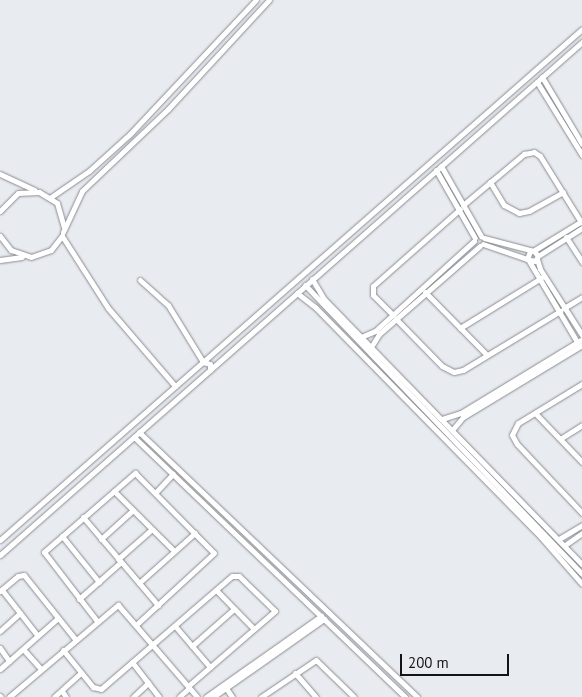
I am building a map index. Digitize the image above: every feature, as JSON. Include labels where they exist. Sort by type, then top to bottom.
[{"type":"street","points":[[51,197],[89,171],[130,134],[256,0]]},
{"type":"street","points":[[0,260],[48,252],[62,234],[82,191],[174,102],[269,0]]},
{"type":"street","points":[[0,540],[582,29]]},
{"type":"street","points":[[0,555],[582,42]]},
{"type":"street","points":[[542,78],[582,155]]},
{"type":"street","points":[[537,82],[582,144]]},
{"type":"street","points":[[528,260],[531,251],[582,221],[534,152],[524,154],[461,207],[373,286],[373,295],[450,371],[463,370],[486,354],[582,297]]},
{"type":"street","points":[[361,337],[375,331],[394,317],[481,245],[482,237],[461,207],[438,168]]},
{"type":"street","points":[[0,174],[51,197],[63,215],[62,234],[108,308],[175,386]]},
{"type":"street","points":[[490,182],[504,205],[519,213],[530,211],[563,192]]},
{"type":"street","points":[[0,211],[18,193],[39,192]]},
{"type":"street","points":[[386,200],[388,206],[393,208]]},
{"type":"street","points":[[461,207],[475,239],[481,245],[528,260],[538,258],[566,237],[582,228]]},
{"type":"street","points":[[372,213],[378,222]]},
{"type":"street","points":[[0,236],[11,250],[27,257]]},
{"type":"street","points":[[371,347],[376,337],[394,317],[475,239],[482,237],[531,251],[538,258],[562,309],[581,340]]},
{"type":"street","points":[[566,237],[582,262]]},
{"type":"street","points":[[528,260],[581,340]]},
{"type":"street","points":[[460,328],[541,278]]},
{"type":"street","points":[[312,279],[324,299],[582,564]]},
{"type":"street","points":[[140,280],[168,305],[203,362],[210,364],[210,370]]},
{"type":"street","points":[[306,285],[582,574]]},
{"type":"street","points":[[425,292],[486,354]]},
{"type":"street","points":[[297,293],[541,537],[582,584]]},
{"type":"street","points":[[442,419],[458,414],[581,340]]},
{"type":"street","points":[[453,430],[463,417],[581,340]]},
{"type":"street","points":[[219,348],[220,354],[226,356]]},
{"type":"street","points":[[582,384],[516,426],[514,442],[582,513]]},
{"type":"street","points":[[535,413],[582,462]]},
{"type":"street","points":[[429,424],[434,419]]},
{"type":"street","points":[[560,439],[582,426]]},
{"type":"street","points":[[139,432],[417,697]]},
{"type":"street","points":[[134,437],[405,697]]},
{"type":"street","points":[[116,438],[124,446]]},
{"type":"street","points":[[97,621],[44,554],[134,473],[156,492],[212,550],[213,556],[136,624]]},
{"type":"street","points":[[156,492],[173,474]]},
{"type":"street","points":[[114,490],[174,551]]},
{"type":"street","points":[[51,496],[59,504]]},
{"type":"street","points":[[101,539],[133,510]]},
{"type":"street","points":[[83,517],[158,605]]},
{"type":"street","points":[[559,539],[582,525]]},
{"type":"street","points":[[79,599],[100,582],[152,529]]},
{"type":"street","points":[[139,582],[195,533]]},
{"type":"street","points":[[564,545],[582,533]]},
{"type":"street","points":[[62,536],[100,582]]},
{"type":"street","points":[[274,571],[280,566]]},
{"type":"street","points":[[38,636],[1,591],[18,576],[24,575],[76,639]]},
{"type":"street","points":[[63,650],[93,687],[99,689],[154,645],[232,576],[239,576],[274,608],[254,629],[179,697]]},
{"type":"street","points":[[216,590],[254,629]]},
{"type":"street","points":[[9,697],[97,621],[118,606],[154,645],[196,697]]},
{"type":"street","points":[[192,646],[234,609]]},
{"type":"street","points":[[0,631],[20,613]]},
{"type":"street","points":[[213,697],[322,617]]},
{"type":"street","points":[[206,697],[322,617]]},
{"type":"street","points":[[0,669],[58,618]]},
{"type":"street","points":[[175,626],[210,667]]},
{"type":"street","points":[[0,648],[9,661]]},
{"type":"street","points":[[23,649],[41,669]]},
{"type":"street","points":[[264,696],[295,674],[319,661],[354,697]]},
{"type":"street","points":[[132,662],[159,697]]},
{"type":"street","points":[[382,675],[388,669]]},
{"type":"street","points":[[54,697],[81,673]]},
{"type":"street","points":[[295,674],[312,696]]},
{"type":"street","points":[[133,697],[148,684]]},
{"type":"street","points":[[226,688],[232,697]]},
{"type":"street","points":[[62,690],[66,697]]}]
